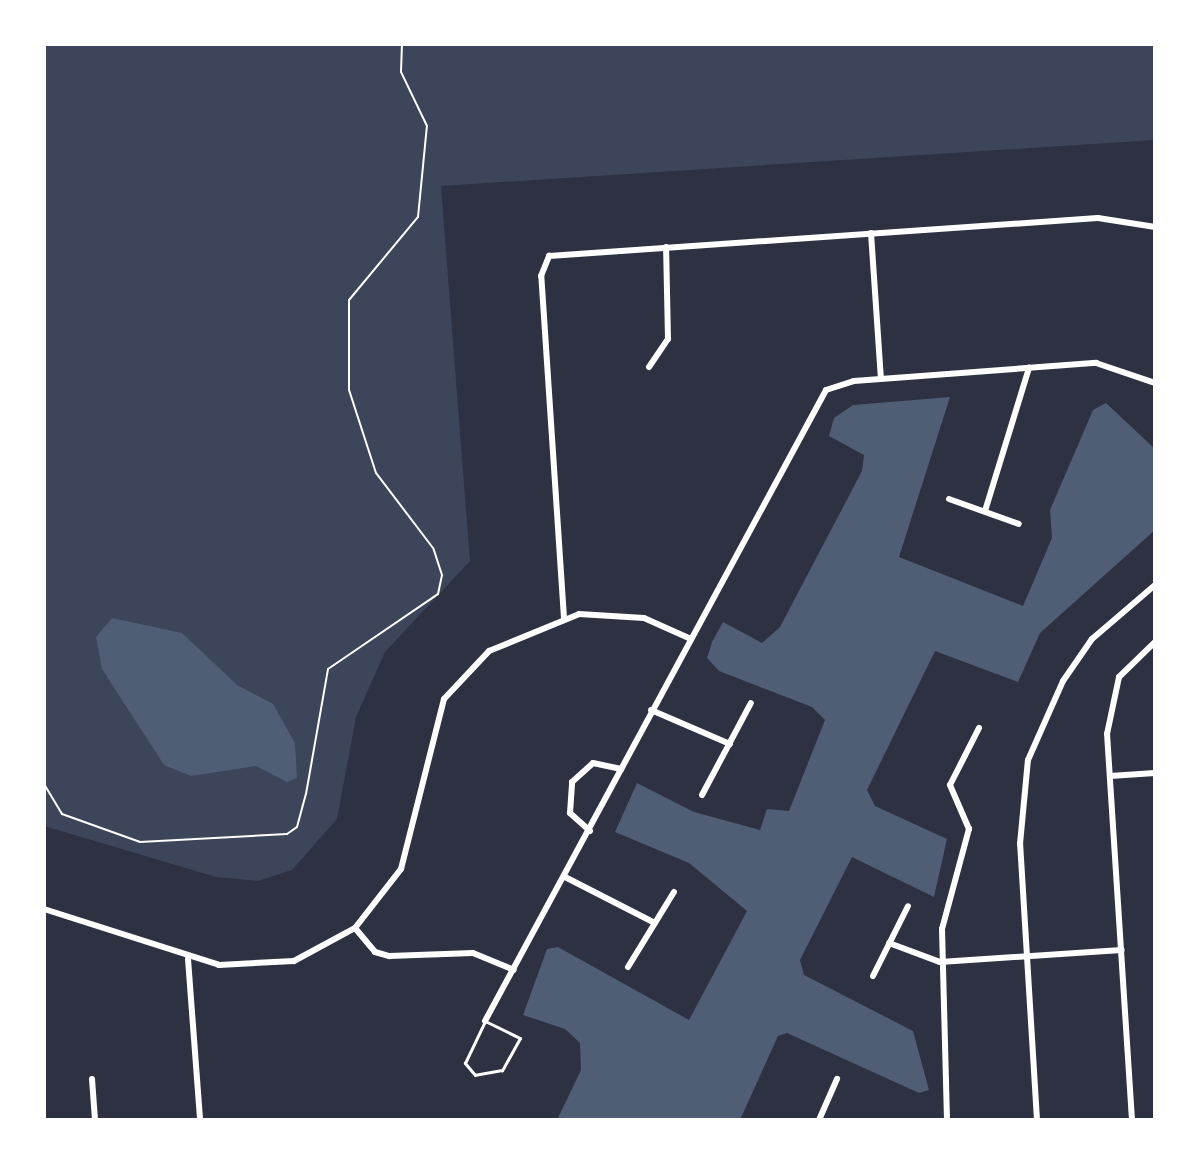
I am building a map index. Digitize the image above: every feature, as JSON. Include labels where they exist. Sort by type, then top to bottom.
[{"type":"street","points":[[564,618],[541,276],[549,256],[1098,218],[1155,227]]},
{"type":"street","points":[[871,233],[881,379]]},
{"type":"street","points":[[649,367],[668,339],[666,247]]},
{"type":"street","points":[[485,1021],[590,831],[814,404],[837,384],[1096,363],[1155,383]]},
{"type":"street","points":[[985,511],[1029,368]]},
{"type":"street","points":[[949,499],[1019,524]]},
{"type":"street","points":[[1037,1120],[1020,844],[1028,760],[1063,681],[1092,639],[1155,585]]},
{"type":"street","points":[[44,909],[188,959],[235,966],[294,961],[355,928],[401,869],[444,699],[489,651],[564,618],[644,618],[689,638]]},
{"type":"street","points":[[1132,1120],[1110,776],[1109,704],[1119,677],[1155,642]]},
{"type":"street","points":[[702,795],[751,703]]},
{"type":"street","points":[[651,710],[730,744]]},
{"type":"street","points":[[947,1120],[940,962],[969,829],[950,785],[979,728]]},
{"type":"street","points":[[590,831],[570,813],[572,782],[593,763],[621,769]]},
{"type":"street","points":[[1110,776],[1155,773]]},
{"type":"street","points":[[565,877],[655,923]]},
{"type":"street","points":[[628,967],[674,892]]},
{"type":"street","points":[[873,976],[908,906]]},
{"type":"street","points":[[355,928],[375,952],[389,956],[473,953],[514,970]]},
{"type":"street","points":[[889,943],[940,962],[1122,950]]},
{"type":"street","points":[[188,959],[200,1120]]},
{"type":"street","points":[[92,1079],[95,1120]]},
{"type":"street","points":[[819,1120],[837,1079]]},
{"type":"lane","points":[[485,1021],[520,1038],[502,1070],[475,1075],[465,1063],[485,1021]]},
{"type":"path","points":[[44,784],[62,814],[140,842],[287,834],[297,827],[306,794],[328,669],[438,594],[442,575],[433,548],[376,473],[349,390],[349,300],[418,217],[427,126],[401,72],[402,44]]},
{"type":"shaded area","points":[[44,44],[1155,44],[1155,140],[441,186],[470,561],[385,652],[356,717],[337,819],[292,870],[258,881],[216,877],[44,826]]},
{"type":"shaded area","points":[[950,397],[899,557],[1023,606],[1052,538],[1050,510],[1093,410],[1106,403],[1155,449],[1155,530],[1040,633],[1018,682],[935,651],[867,790],[875,806],[947,839],[934,897],[852,857],[800,960],[804,975],[913,1031],[929,1090],[919,1093],[787,1033],[778,1036],[740,1120],[557,1120],[581,1070],[580,1043],[565,1029],[523,1015],[547,949],[558,947],[689,1020],[747,911],[689,863],[615,832],[637,783],[694,812],[760,830],[767,809],[789,811],[825,720],[812,707],[719,671],[707,658],[712,642],[723,622],[762,643],[780,627],[862,471],[864,455],[829,436],[834,418],[853,405]]},
{"type":"shaded area","points":[[112,618],[182,633],[237,685],[273,704],[295,743],[297,778],[287,782],[256,766],[191,776],[164,765],[102,669],[96,637]]}]
